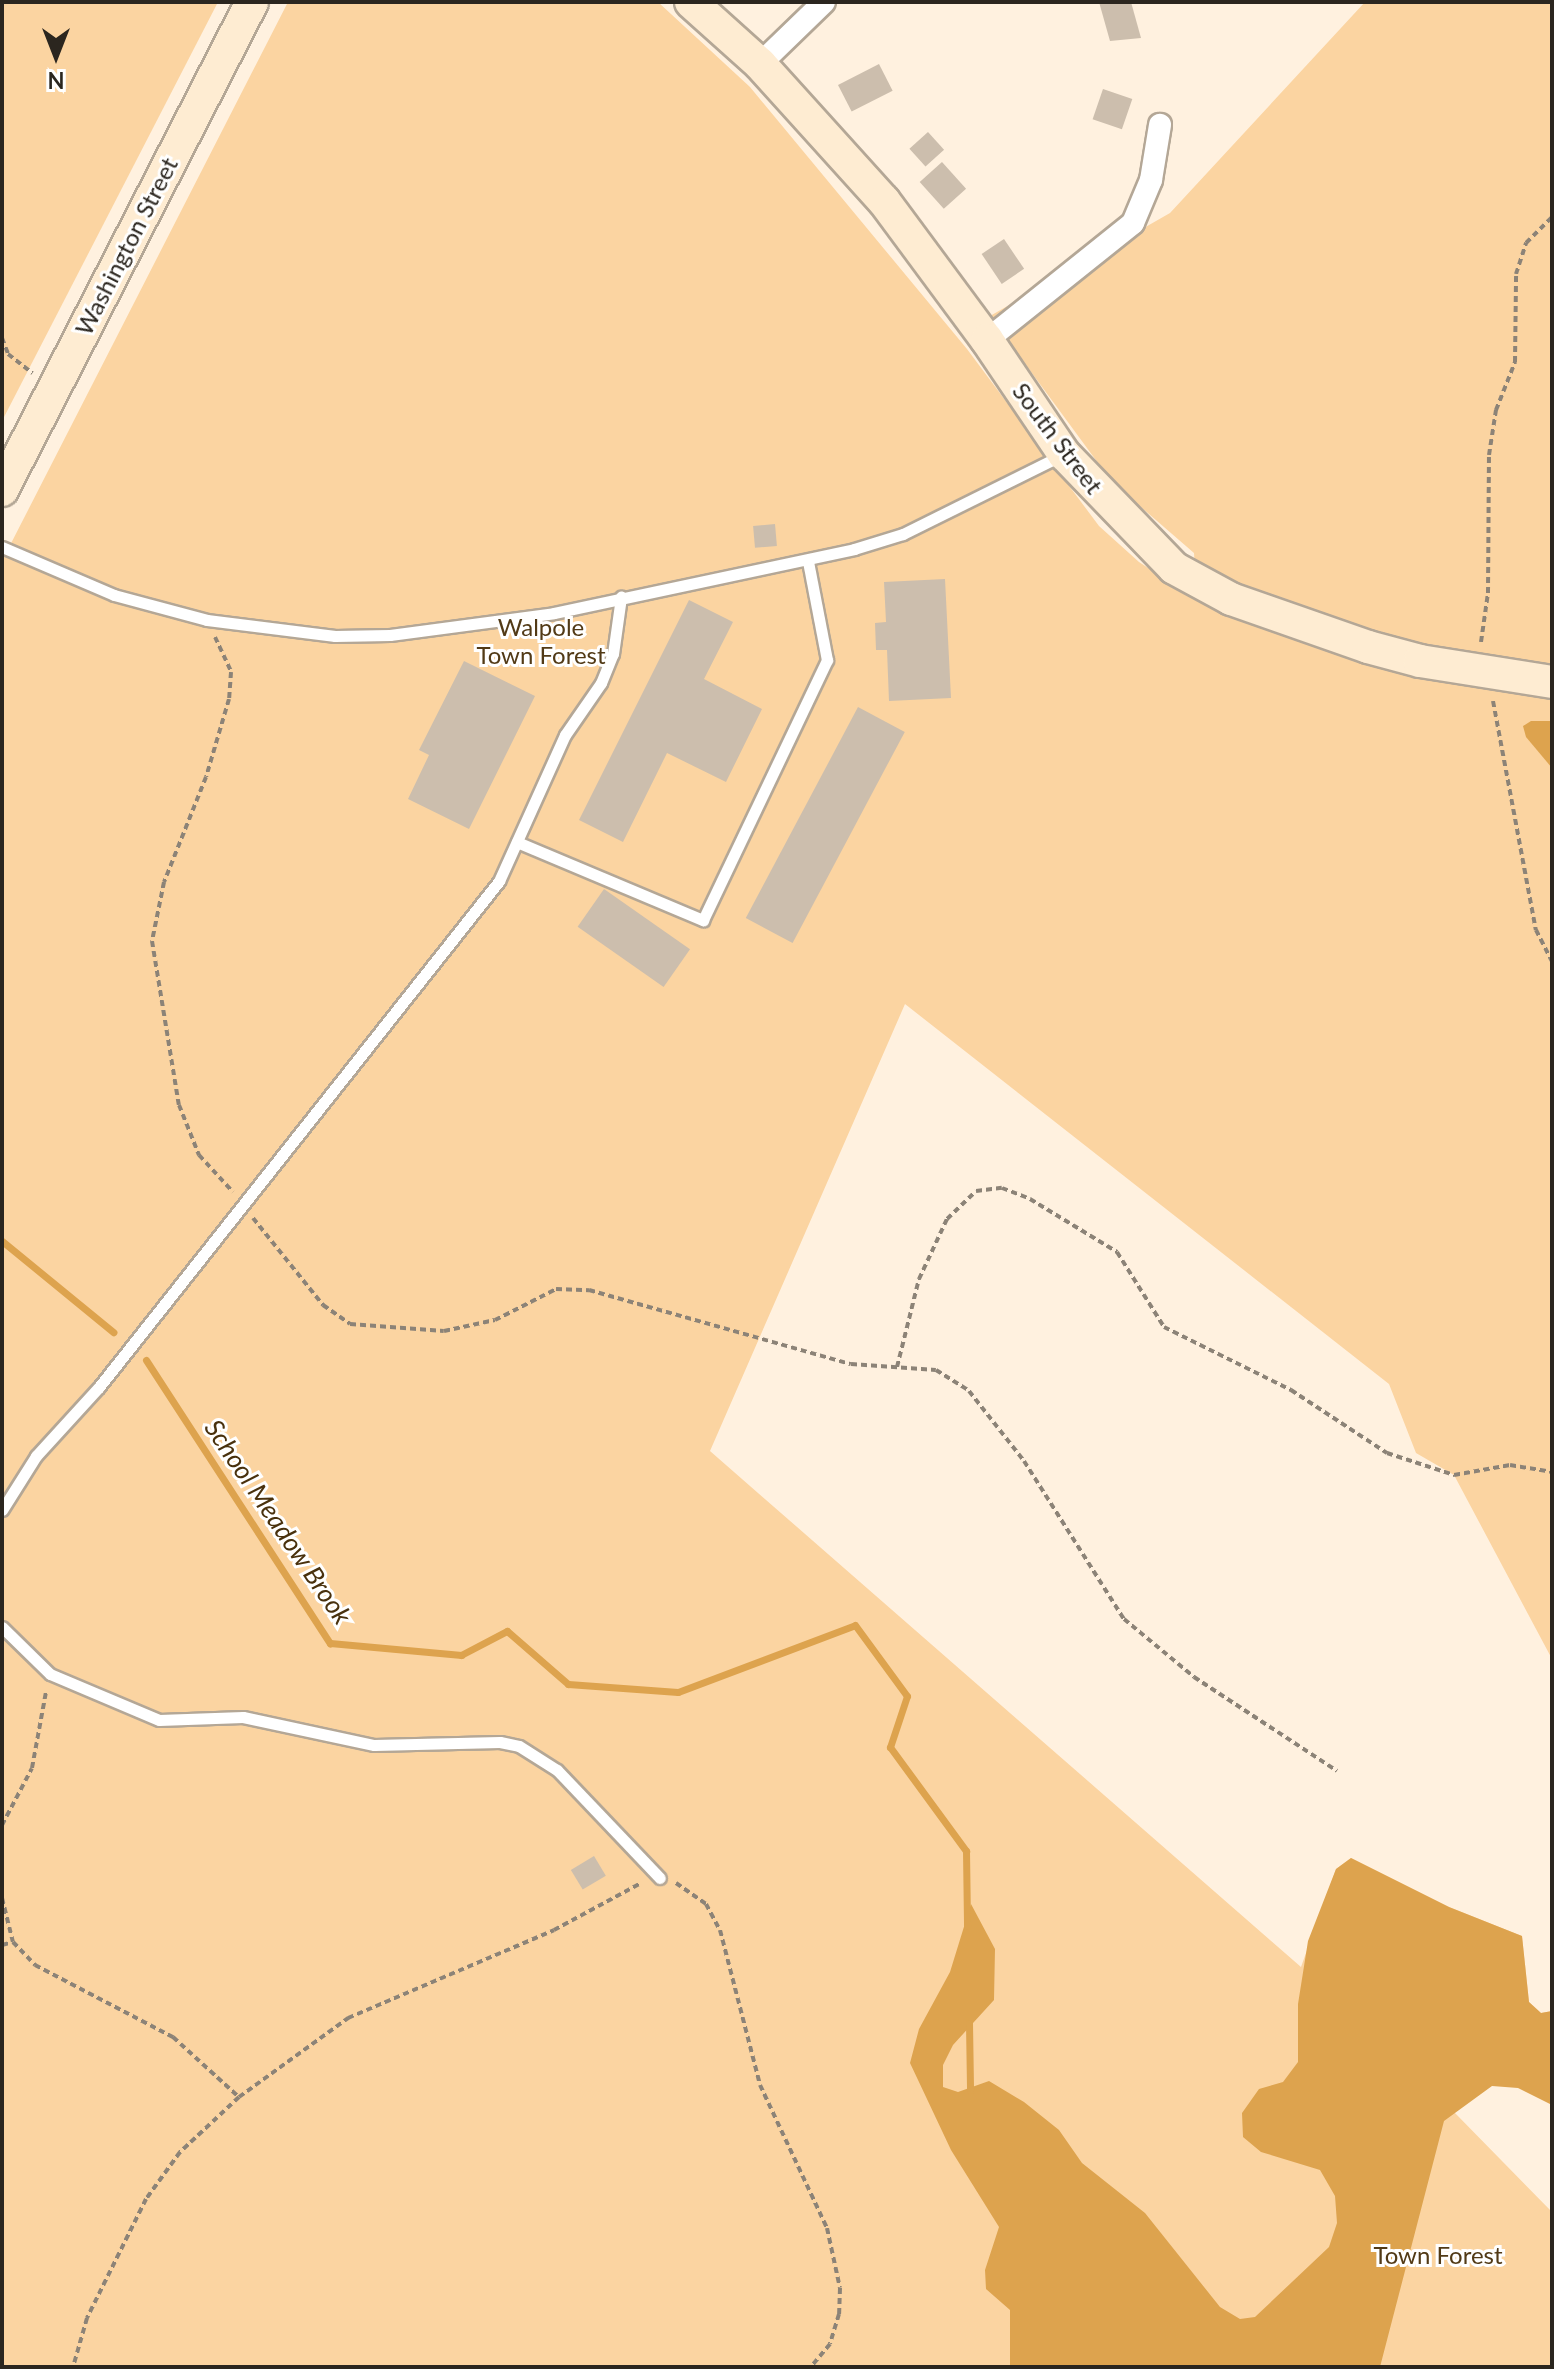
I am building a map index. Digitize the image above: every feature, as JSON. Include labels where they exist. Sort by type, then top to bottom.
[{"type":"street","name":"Washington Street","points":[[2,490],[252,2]]},
{"type":"street","name":"South Street","points":[[691,2],[760,64],[884,201],[987,340],[1064,454],[1136,533],[1193,579],[1321,632],[1420,661],[1552,682]]},
{"type":"street","points":[[760,64],[824,2]]},
{"type":"street","points":[[987,340],[1133,223],[1151,180],[1160,125]]},
{"type":"lane","points":[[2,547],[114,595],[207,620],[335,636],[390,635],[478,626],[808,561],[903,534],[1064,454]]},
{"type":"lane","points":[[517,842],[703,920],[827,660],[808,561]]},
{"type":"lane","points":[[2,1510],[36,1456],[99,1387],[499,881],[565,735],[601,683],[613,654],[621,597]]},
{"type":"lane","points":[[2,1627],[22,1652],[50,1674],[159,1720],[243,1717],[359,1744],[500,1742],[519,1746],[565,1778],[660,1878]]},
{"type":"path","points":[[1552,217],[1526,243],[1516,274],[1519,332],[1489,455],[1486,624],[1475,671],[1498,710],[1536,930],[1552,962]]},
{"type":"path","points":[[2,338],[19,365],[55,386]]},
{"type":"path","points":[[207,620],[231,672],[229,699],[210,764],[164,882],[152,941],[179,1105],[199,1155],[244,1203],[265,1239],[323,1305],[350,1324],[444,1331],[495,1320],[556,1289],[589,1290],[851,1364],[936,1370],[969,1391],[1024,1461],[1124,1619],[1194,1677],[1337,1771]]},
{"type":"path","points":[[897,1367],[919,1279],[947,1219],[976,1191],[1002,1188],[1030,1199],[1117,1252],[1132,1268],[1149,1309],[1164,1327],[1291,1390],[1387,1453],[1454,1475],[1510,1465],[1552,1472]]},
{"type":"path","points":[[2,1825],[32,1768],[50,1674]]},
{"type":"path","points":[[73,2367],[114,2256],[146,2199],[180,2152],[239,2097],[348,2018],[381,2001],[554,1930],[637,1884],[660,1878],[698,1895],[720,1930],[760,2085],[827,2228],[840,2288],[839,2314],[830,2344],[811,2367]]},
{"type":"path","points":[[2,1898],[13,1942],[49,1977],[173,2037],[239,2097]]},
{"type":"path","points":[[2,1945],[13,1942]]},
{"type":"green space","points":[[2,2],[218,2],[2,421]]},
{"type":"green space","name":"Walpole Town Forest","points":[[288,2],[658,2],[750,87],[967,349],[1099,526],[1139,562],[1197,600],[1194,553],[1112,482],[990,316],[1170,213],[1365,2],[1552,2],[1552,1659],[1454,1475],[1416,1453],[1389,1384],[905,1004],[710,1451],[1301,1967],[1336,1869],[1351,1858],[1449,1907],[1522,1936],[1529,2002],[1541,2013],[1552,2011],[1491,2086],[1454,2112],[1552,2212],[1552,2367],[2,2367],[2,561]]},
{"type":"shaded area","points":[[1531,721],[1552,721],[1552,768],[1526,737],[1523,726]]},
{"type":"shaded area","points":[[1351,1858],[1449,1907],[1522,1936],[1529,2002],[1541,2013],[1552,2011],[1552,2105],[1518,2088],[1492,2086],[1444,2121],[1380,2367],[1010,2367],[1010,2310],[986,2289],[985,2270],[999,2227],[951,2150],[910,2063],[919,2029],[950,1972],[971,1904],[995,1949],[994,2000],[953,2045],[943,2065],[943,2087],[958,2092],[989,2081],[1024,2102],[1059,2130],[1082,2163],[1145,2213],[1220,2307],[1240,2319],[1255,2317],[1329,2247],[1337,2223],[1335,2196],[1320,2170],[1261,2152],[1243,2137],[1242,2113],[1259,2089],[1283,2082],[1298,2062],[1298,2004],[1308,1941],[1336,1869]]},
{"type":"building","points":[[1099,2],[1131,2],[1141,38],[1110,41]]},
{"type":"building","points":[[879,64],[893,91],[852,112],[838,85]]},
{"type":"building","points":[[1103,89],[1132,99],[1122,129],[1093,119]]},
{"type":"building","points":[[928,132],[944,150],[925,167],[909,149]]},
{"type":"building","points":[[942,162],[966,189],[944,209],[920,182]]},
{"type":"building","points":[[1004,239],[1024,269],[1002,284],[982,254]]},
{"type":"building","points":[[775,524],[777,546],[755,548],[753,526]]},
{"type":"building","points":[[945,579],[951,698],[889,701],[887,650],[876,650],[875,623],[886,622],[884,582]]},
{"type":"building","points":[[689,600],[733,622],[704,679],[762,709],[726,782],[667,753],[623,842],[579,820]]},
{"type":"building","points":[[464,661],[535,696],[469,829],[408,799],[429,755],[419,750]]},
{"type":"building","points":[[858,707],[905,732],[793,943],[746,918]]},
{"type":"building","points":[[604,889],[690,949],[664,987],[578,927]]},
{"type":"building","points":[[594,1856],[606,1876],[583,1890],[571,1870]]},
{"type":"waterway","name":"School Meadow Brook","points":[[2,1241],[113,1332]]},
{"type":"waterway","name":"School Meadow Brook","points":[[146,1360],[330,1643],[461,1655],[507,1631],[568,1684],[678,1692],[855,1625],[907,1696],[890,1747],[966,1851],[967,1926]]},
{"type":"waterway","name":"School Meadow Brook","points":[[969,2023],[970,2090]]},
{"type":"park label","name":"Town Forest","points":[[1438,2255]]}]
